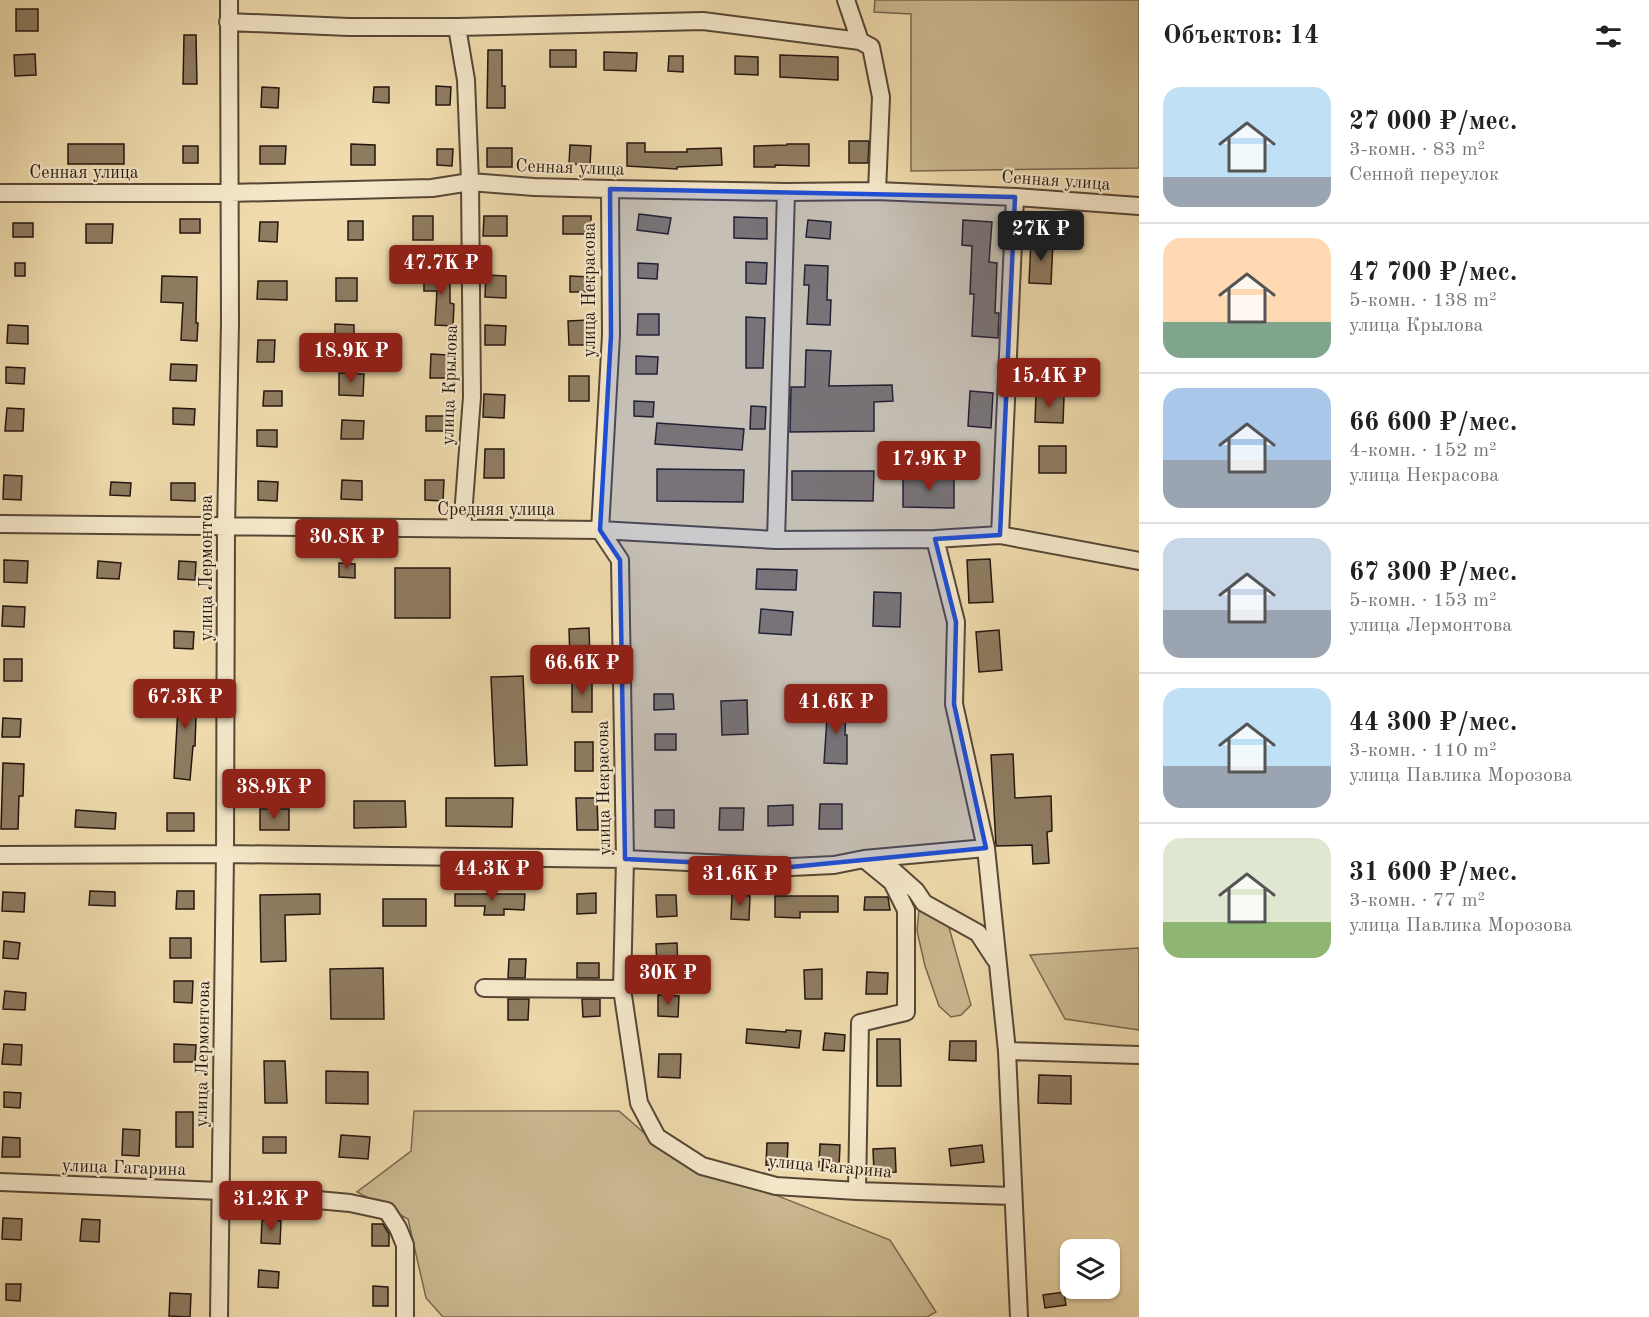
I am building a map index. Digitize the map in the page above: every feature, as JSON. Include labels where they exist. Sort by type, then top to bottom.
[{"type":"street","name":"улица Лермонтова","points":[[219,1317],[230,323],[229,0]]},
{"type":"street","points":[[846,0],[860,41]]},
{"type":"street","points":[[228,22],[349,27],[457,27],[704,21],[860,41],[871,47],[881,97],[878,190]]},
{"type":"street","name":"улица Крылова","points":[[457,27],[466,80],[470,182],[472,397],[462,529]]},
{"type":"street","name":"Сенная улица","points":[[0,193],[229,193],[432,188],[470,182],[610,189],[786,192],[878,190],[1139,206]]},
{"type":"street","name":"улица Некрасова","points":[[610,189],[610,335],[600,530],[620,560],[625,859],[622,989],[639,1103]]},
{"type":"street","points":[[776,540],[786,192]]},
{"type":"street","points":[[1000,535],[1016,197]]},
{"type":"street","name":"Средняя улица","points":[[0,524],[600,530],[776,540],[935,539],[1000,535],[1139,561]]},
{"type":"street","points":[[935,539],[956,622],[954,704],[986,848],[1007,1051],[1019,1317]]},
{"type":"street","points":[[0,855],[225,854],[625,859],[791,867],[834,865],[864,859],[986,848]]},
{"type":"street","points":[[864,859],[890,866],[916,891],[924,903],[978,933],[997,962]]},
{"type":"street","points":[[857,1191],[860,1023],[906,1012],[906,910],[892,882],[864,859]]},
{"type":"street","points":[[484,988],[622,989]]},
{"type":"street","points":[[1007,1051],[1139,1055]]},
{"type":"street","name":"улица Гагарина","points":[[639,1103],[657,1137],[702,1166],[776,1186],[1012,1196]]},
{"type":"street","name":"улица Гагарина","points":[[0,1182],[220,1191],[350,1203],[387,1211],[405,1245],[405,1317]]},
{"type":"highlighted area","points":[[610,189],[1015,197],[1000,535],[935,539],[956,622],[954,704],[986,848],[791,867],[625,859],[620,560],[600,530],[611,335]]},
{"type":"shaded area","points":[[875,0],[1139,0],[1139,168],[911,171],[911,14],[874,12]]},
{"type":"shaded area","points":[[919,909],[932,912],[948,924],[971,1005],[961,1015],[951,1017],[939,1006],[925,966],[917,931]]},
{"type":"shaded area","points":[[1139,948],[1139,1030],[1065,1019],[1030,955]]},
{"type":"shaded area","points":[[414,1111],[619,1111],[674,1159],[732,1178],[890,1240],[936,1312],[927,1317],[443,1317],[426,1298],[408,1219],[357,1192],[411,1151]]},
{"type":"building","points":[[16,9],[38,9],[38,31],[16,31]]},
{"type":"building","points":[[184,35],[196,35],[197,84],[183,84]]},
{"type":"building","points":[[488,50],[502,50],[502,86],[505,86],[505,108],[487,108]]},
{"type":"building","points":[[550,50],[576,50],[576,67],[550,67]]},
{"type":"building","points":[[604,52],[637,53],[636,71],[604,70]]},
{"type":"building","points":[[35,54],[36,75],[15,76],[14,55]]},
{"type":"building","points":[[780,55],[838,57],[838,80],[780,77]]},
{"type":"building","points":[[669,56],[683,56],[683,72],[668,71]]},
{"type":"building","points":[[735,56],[758,57],[758,75],[735,74]]},
{"type":"building","points":[[436,86],[451,87],[450,105],[436,105]]},
{"type":"building","points":[[262,87],[279,88],[278,108],[261,107]]},
{"type":"building","points":[[374,87],[389,87],[389,103],[373,102]]},
{"type":"building","points":[[849,141],[869,141],[868,163],[849,163]]},
{"type":"building","points":[[627,143],[645,143],[645,152],[687,152],[687,149],[721,148],[722,165],[677,167],[677,169],[627,166]]},
{"type":"building","points":[[68,144],[124,144],[124,164],[68,164]]},
{"type":"building","points":[[351,144],[375,145],[375,165],[351,165]]},
{"type":"building","points":[[809,144],[809,166],[754,167],[754,146]]},
{"type":"building","points":[[570,145],[591,146],[590,165],[569,164]]},
{"type":"building","points":[[183,146],[198,146],[198,163],[183,163]]},
{"type":"building","points":[[260,146],[286,146],[285,164],[260,164]]},
{"type":"building","points":[[487,148],[512,148],[512,167],[487,167]]},
{"type":"building","points":[[437,149],[453,149],[452,166],[437,165]]},
{"type":"building","points":[[639,214],[671,218],[668,234],[637,230]]},
{"type":"building","points":[[413,216],[433,216],[433,240],[413,240]]},
{"type":"building","points":[[484,216],[507,216],[507,236],[483,236]]},
{"type":"building","points":[[563,216],[591,216],[591,234],[563,234]]},
{"type":"building","points":[[734,217],[767,218],[767,239],[734,238]]},
{"type":"building","points":[[180,219],[200,219],[200,233],[180,233]]},
{"type":"building","points":[[808,220],[831,222],[830,239],[806,237]]},
{"type":"building","points":[[963,220],[992,222],[989,262],[997,263],[995,313],[999,313],[998,338],[972,336],[974,294],[970,294],[972,246],[962,245]]},
{"type":"building","points":[[348,221],[363,221],[363,240],[348,240]]},
{"type":"building","points":[[260,222],[278,222],[277,242],[259,241]]},
{"type":"building","points":[[13,223],[33,223],[33,237],[13,237]]},
{"type":"building","points":[[86,224],[113,224],[112,243],[86,243]]},
{"type":"building","points":[[1031,240],[1053,241],[1051,284],[1029,283]]},
{"type":"building","points":[[746,262],[767,263],[766,284],[746,283]]},
{"type":"building","points":[[15,263],[25,263],[25,276],[15,276]]},
{"type":"building","points":[[638,263],[658,264],[657,279],[638,278]]},
{"type":"building","points":[[805,265],[828,266],[827,300],[831,300],[830,325],[807,324],[809,285],[804,285]]},
{"type":"building","points":[[424,271],[450,272],[450,303],[454,304],[453,326],[435,325],[437,291],[424,291]]},
{"type":"building","points":[[486,275],[506,276],[506,298],[485,297]]},
{"type":"building","points":[[162,276],[197,277],[197,341],[181,340],[183,303],[161,302]]},
{"type":"building","points":[[570,276],[590,277],[590,292],[570,292]]},
{"type":"building","points":[[336,278],[357,278],[357,301],[336,301]]},
{"type":"building","points":[[258,281],[287,281],[287,300],[257,299]]},
{"type":"building","points":[[638,314],[659,314],[659,335],[637,335]]},
{"type":"building","points":[[746,317],[765,318],[763,368],[746,368]]},
{"type":"building","points":[[589,320],[589,345],[569,345],[568,321]]},
{"type":"building","points":[[335,324],[354,325],[354,346],[335,346]]},
{"type":"building","points":[[8,325],[28,326],[28,344],[7,343]]},
{"type":"building","points":[[485,325],[506,326],[505,345],[485,345]]},
{"type":"building","points":[[258,340],[275,340],[274,362],[257,362]]},
{"type":"building","points":[[806,350],[831,351],[829,386],[892,385],[893,401],[874,402],[874,431],[790,432],[791,387],[805,387]]},
{"type":"building","points":[[431,354],[447,355],[447,378],[430,378]]},
{"type":"building","points":[[636,356],[658,357],[657,374],[636,374]]},
{"type":"building","points":[[171,364],[197,365],[196,381],[170,380]]},
{"type":"building","points":[[6,367],[25,368],[24,384],[6,383]]},
{"type":"building","points":[[339,373],[364,374],[363,396],[339,395]]},
{"type":"building","points":[[569,376],[589,376],[589,401],[569,401]]},
{"type":"building","points":[[264,391],[282,391],[282,406],[263,406]]},
{"type":"building","points":[[970,391],[993,393],[991,428],[968,426]]},
{"type":"building","points":[[484,394],[505,395],[504,418],[483,417]]},
{"type":"building","points":[[1036,394],[1064,396],[1063,423],[1035,422]]},
{"type":"building","points":[[634,401],[654,402],[653,417],[634,416]]},
{"type":"building","points":[[751,406],[766,407],[765,429],[750,429]]},
{"type":"building","points":[[7,408],[24,409],[23,431],[5,431]]},
{"type":"building","points":[[173,408],[195,409],[194,425],[173,424]]},
{"type":"building","points":[[426,416],[445,416],[445,431],[426,431]]},
{"type":"building","points":[[342,420],[364,421],[363,439],[341,439]]},
{"type":"building","points":[[657,423],[744,429],[742,450],[655,444]]},
{"type":"building","points":[[257,430],[277,430],[277,447],[257,446]]},
{"type":"building","points":[[1039,446],[1066,446],[1066,473],[1039,473]]},
{"type":"building","points":[[485,449],[504,449],[504,478],[484,478]]},
{"type":"building","points":[[657,469],[744,470],[743,502],[657,501]]},
{"type":"building","points":[[792,471],[874,471],[873,501],[792,500]]},
{"type":"building","points":[[4,475],[22,476],[21,500],[3,499]]},
{"type":"building","points":[[903,477],[954,477],[954,508],[903,507]]},
{"type":"building","points":[[342,480],[362,481],[362,500],[341,499]]},
{"type":"building","points":[[425,480],[444,480],[443,501],[425,500]]},
{"type":"building","points":[[258,481],[278,482],[277,501],[258,500]]},
{"type":"building","points":[[111,482],[131,483],[130,496],[110,495]]},
{"type":"building","points":[[171,483],[195,483],[195,501],[171,500]]},
{"type":"building","points":[[990,559],[993,602],[969,603],[967,560]]},
{"type":"building","points":[[4,560],[28,561],[27,583],[4,582]]},
{"type":"building","points":[[98,561],[121,563],[119,579],[97,578]]},
{"type":"building","points":[[179,561],[196,562],[195,580],[178,579]]},
{"type":"building","points":[[339,563],[355,564],[355,578],[339,577]]},
{"type":"building","points":[[395,568],[450,568],[450,618],[395,618]]},
{"type":"building","points":[[757,569],[797,570],[796,590],[756,589]]},
{"type":"building","points":[[874,592],[901,593],[900,627],[873,626]]},
{"type":"building","points":[[3,606],[25,607],[24,627],[2,626]]},
{"type":"building","points":[[761,609],[793,612],[791,635],[759,633]]},
{"type":"building","points":[[589,628],[590,659],[570,659],[569,629]]},
{"type":"building","points":[[999,630],[1002,670],[979,672],[976,632]]},
{"type":"building","points":[[174,631],[194,632],[193,649],[174,648]]},
{"type":"building","points":[[4,659],[22,659],[22,681],[4,681]]},
{"type":"building","points":[[523,676],[527,765],[495,766],[491,677]]},
{"type":"building","points":[[572,681],[592,681],[592,712],[572,712]]},
{"type":"building","points":[[175,687],[197,687],[195,746],[193,746],[190,780],[174,778],[178,708],[174,708]]},
{"type":"building","points":[[654,694],[673,694],[674,709],[654,710]]},
{"type":"building","points":[[747,700],[748,734],[722,735],[721,701]]},
{"type":"building","points":[[828,703],[846,704],[847,764],[824,763]]},
{"type":"building","points":[[3,718],[21,719],[20,737],[2,737]]},
{"type":"building","points":[[655,734],[676,734],[676,750],[655,750]]},
{"type":"building","points":[[575,742],[593,742],[593,771],[575,771]]},
{"type":"building","points":[[1013,754],[1015,798],[1051,796],[1052,831],[1047,832],[1049,863],[1033,864],[1032,845],[996,846],[991,755]]},
{"type":"building","points":[[3,763],[24,764],[23,796],[19,796],[18,829],[1,829]]},
{"type":"building","points":[[446,798],[513,798],[512,827],[446,826]]},
{"type":"building","points":[[576,798],[597,798],[598,830],[577,830]]},
{"type":"building","points":[[354,801],[405,801],[406,827],[354,828]]},
{"type":"building","points":[[820,804],[842,804],[842,829],[819,829]]},
{"type":"building","points":[[793,805],[793,825],[768,826],[768,806]]},
{"type":"building","points":[[720,808],[744,808],[743,830],[719,830]]},
{"type":"building","points":[[260,809],[289,809],[289,830],[260,830]]},
{"type":"building","points":[[76,810],[116,813],[115,829],[75,827]]},
{"type":"building","points":[[655,810],[674,810],[674,828],[655,827]]},
{"type":"building","points":[[167,813],[194,813],[194,831],[167,831]]},
{"type":"building","points":[[90,891],[115,892],[115,906],[89,905]]},
{"type":"building","points":[[177,891],[194,891],[194,909],[176,909]]},
{"type":"building","points":[[3,892],[25,893],[24,912],[2,911]]},
{"type":"building","points":[[596,893],[596,913],[577,914],[577,894]]},
{"type":"building","points":[[320,894],[320,914],[285,915],[286,961],[261,962],[260,895]]},
{"type":"building","points":[[455,894],[525,894],[524,910],[504,909],[504,915],[484,915],[485,906],[455,906]]},
{"type":"building","points":[[656,895],[676,895],[677,916],[657,917]]},
{"type":"building","points":[[732,895],[750,896],[749,920],[731,919]]},
{"type":"building","points":[[775,896],[838,896],[838,912],[800,912],[800,918],[775,917]]},
{"type":"building","points":[[865,897],[888,897],[890,910],[864,910]]},
{"type":"building","points":[[383,899],[426,899],[426,926],[383,926]]},
{"type":"building","points":[[170,938],[191,938],[191,958],[170,958]]},
{"type":"building","points":[[4,941],[20,943],[18,959],[3,958]]},
{"type":"building","points":[[677,943],[678,968],[657,968],[656,944]]},
{"type":"building","points":[[509,959],[526,959],[525,978],[508,978]]},
{"type":"building","points":[[577,963],[599,963],[599,978],[577,978]]},
{"type":"building","points":[[383,968],[384,1019],[331,1019],[330,969]]},
{"type":"building","points":[[822,969],[822,999],[805,999],[804,970]]},
{"type":"building","points":[[867,972],[888,973],[887,994],[866,994]]},
{"type":"building","points":[[174,981],[193,981],[192,1003],[174,1002]]},
{"type":"building","points":[[5,991],[26,993],[25,1010],[3,1009]]},
{"type":"building","points":[[658,995],[679,996],[678,1017],[658,1016]]},
{"type":"building","points":[[508,999],[529,999],[528,1020],[508,1020]]},
{"type":"building","points":[[582,999],[600,999],[600,1016],[583,1017]]},
{"type":"building","points":[[747,1029],[801,1031],[799,1048],[746,1043]]},
{"type":"building","points":[[825,1033],[845,1035],[844,1051],[823,1050]]},
{"type":"building","points":[[877,1039],[900,1039],[901,1086],[877,1086]]},
{"type":"building","points":[[950,1041],[976,1041],[976,1061],[949,1060]]},
{"type":"building","points":[[4,1044],[22,1045],[21,1065],[2,1064]]},
{"type":"building","points":[[174,1044],[196,1045],[195,1062],[174,1062]]},
{"type":"building","points":[[659,1054],[681,1054],[680,1078],[658,1077]]},
{"type":"building","points":[[264,1061],[285,1061],[287,1103],[265,1103]]},
{"type":"building","points":[[326,1071],[368,1072],[368,1104],[326,1103]]},
{"type":"building","points":[[1039,1075],[1071,1076],[1071,1104],[1038,1103]]},
{"type":"building","points":[[4,1092],[21,1093],[20,1108],[4,1107]]},
{"type":"building","points":[[176,1112],[193,1112],[193,1147],[176,1147]]},
{"type":"building","points":[[123,1129],[140,1130],[139,1156],[122,1155]]},
{"type":"building","points":[[341,1135],[370,1137],[368,1159],[339,1157]]},
{"type":"building","points":[[3,1137],[20,1138],[20,1157],[2,1157]]},
{"type":"building","points":[[263,1137],[286,1137],[286,1153],[263,1153]]},
{"type":"building","points":[[767,1143],[788,1143],[787,1166],[766,1165]]},
{"type":"building","points":[[820,1144],[840,1145],[839,1168],[819,1167]]},
{"type":"building","points":[[982,1145],[984,1162],[951,1166],[949,1149]]},
{"type":"building","points":[[895,1148],[896,1172],[874,1173],[873,1149]]},
{"type":"building","points":[[3,1218],[22,1219],[21,1240],[2,1239]]},
{"type":"building","points":[[82,1219],[100,1220],[99,1242],[80,1241]]},
{"type":"building","points":[[262,1220],[281,1221],[280,1244],[261,1243]]},
{"type":"building","points":[[372,1224],[383,1224],[389,1234],[389,1246],[372,1246]]},
{"type":"building","points":[[259,1270],[279,1272],[278,1288],[258,1287]]},
{"type":"building","points":[[6,1284],[21,1284],[20,1301],[6,1300]]},
{"type":"building","points":[[373,1286],[388,1287],[388,1306],[373,1306]]},
{"type":"building","points":[[170,1293],[191,1294],[190,1317],[169,1316]]},
{"type":"building","points":[[1060,1293],[1060,1299],[1065,1299],[1066,1305],[1045,1308],[1043,1295]]}]
